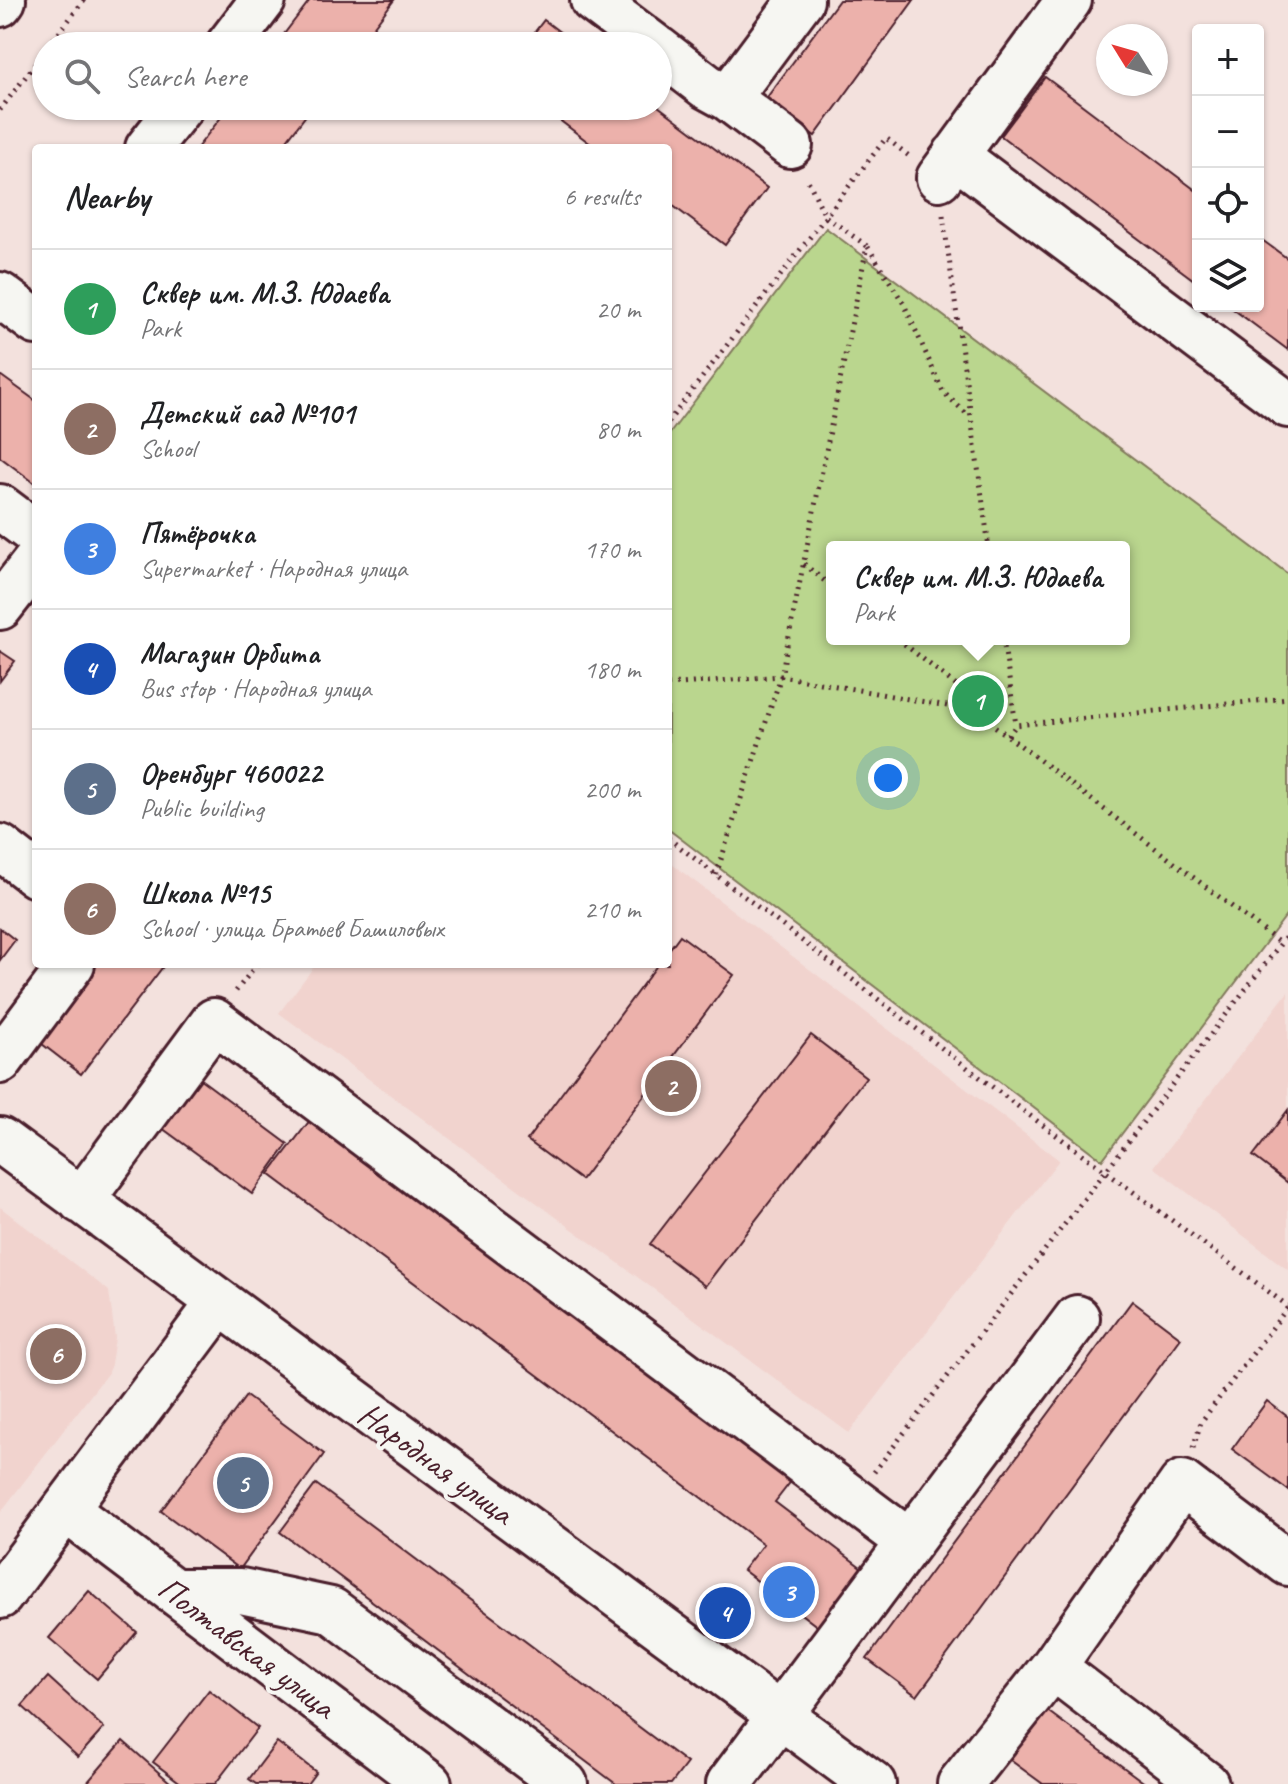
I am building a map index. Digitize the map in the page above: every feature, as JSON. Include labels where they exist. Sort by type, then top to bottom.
[{"type":"street","points":[[239,32],[263,0]]},
{"type":"street","points":[[593,0],[635,32]]},
{"type":"street","points":[[728,98],[801,0]]},
{"type":"street","points":[[1069,0],[947,167],[1288,405]]},
{"type":"street","points":[[672,60],[790,145]]},
{"type":"street","points":[[151,144],[170,120]]},
{"type":"street","points":[[0,507],[32,531]]},
{"type":"street","points":[[0,607],[32,566]]},
{"type":"street","points":[[0,847],[32,872]]},
{"type":"street","points":[[0,1061],[69,968]]},
{"type":"street","points":[[81,1201],[214,1021],[908,1541]]},
{"type":"street","name":"Народная улица","points":[[0,1140],[873,1784]]},
{"type":"street","points":[[0,1596],[219,1303]]},
{"type":"street","points":[[729,1784],[1077,1318]]},
{"type":"street","points":[[960,1784],[1053,1667],[1182,1483],[1288,1563]]},
{"type":"street","name":"Полтавская улица","points":[[65,1509],[429,1784]]},
{"type":"street","points":[[173,1591],[241,1591],[331,1610],[565,1784]]},
{"type":"street","points":[[1053,1667],[1206,1784]]},
{"type":"path","points":[[60,32],[84,0]]},
{"type":"path","points":[[0,110],[32,69]]},
{"type":"path","points":[[672,417],[886,138],[947,167],[970,416],[988,541]]},
{"type":"path","points":[[825,216],[867,246],[904,304],[943,392],[970,416]]},
{"type":"path","points":[[716,875],[781,676],[867,246]]},
{"type":"path","points":[[804,564],[826,582]]},
{"type":"path","points":[[905,645],[964,692],[975,711],[1281,944]]},
{"type":"path","points":[[1004,645],[1016,725],[1008,736]]},
{"type":"path","points":[[672,685],[781,676],[975,711]]},
{"type":"path","points":[[1016,725],[1288,698]]},
{"type":"path","points":[[672,841],[1288,1307],[1201,1422],[1182,1483]]},
{"type":"path","points":[[853,1499],[1288,934]]},
{"type":"shaded area","points":[[672,864],[1059,1160],[849,1433],[279,1013],[313,968],[672,968]]},
{"type":"shaded area","points":[[1288,992],[1288,1270],[1154,1167]]},
{"type":"shaded area","points":[[0,1207],[109,1291],[115,1338],[110,1370],[0,1513]]},
{"type":"green space","points":[[826,228],[1288,574],[1288,913],[1102,1160],[672,832],[672,431]]},
{"type":"building","points":[[310,0],[394,0],[370,32],[286,32]]},
{"type":"building","points":[[839,0],[914,0],[815,136],[765,100]]},
{"type":"building","points":[[544,20],[560,32],[535,32]]},
{"type":"building","points":[[1045,77],[1192,187],[1192,279],[1001,136]]},
{"type":"building","points":[[672,117],[767,188],[725,245],[672,205],[672,144],[591,144],[559,120],[672,120]]},
{"type":"building","points":[[219,120],[302,120],[284,144],[200,144]]},
{"type":"building","points":[[1264,241],[1288,259],[1288,350],[1237,312],[1264,312]]},
{"type":"building","points":[[0,375],[32,398],[32,481],[0,457]]},
{"type":"building","points":[[0,651],[15,661],[0,681]]},
{"type":"building","points":[[0,928],[15,940],[0,960]]},
{"type":"building","points":[[680,935],[734,975],[581,1180],[527,1140],[655,968],[672,968],[672,946]]},
{"type":"building","points":[[86,968],[162,968],[81,1074],[33,1037]]},
{"type":"building","points":[[811,1035],[866,1077],[705,1286],[650,1244]]},
{"type":"building","points":[[199,1078],[288,1144],[252,1194],[162,1128]]},
{"type":"building","points":[[1288,1110],[1288,1183],[1253,1156]]},
{"type":"building","points":[[311,1119],[792,1480],[775,1502],[866,1571],[822,1630],[743,1570],[763,1544],[269,1174]]},
{"type":"building","points":[[1132,1301],[1181,1338],[917,1696],[867,1659]]},
{"type":"building","points":[[246,1396],[324,1454],[240,1569],[161,1511]]},
{"type":"building","points":[[1267,1401],[1288,1417],[1288,1490],[1232,1449]]},
{"type":"building","points":[[316,1484],[687,1763],[671,1784],[616,1784],[280,1532]]},
{"type":"building","points":[[89,1591],[137,1632],[97,1679],[49,1638]]},
{"type":"building","points":[[48,1677],[104,1728],[78,1757],[22,1706]]},
{"type":"building","points":[[209,1690],[258,1728],[215,1784],[182,1784],[153,1762]]},
{"type":"building","points":[[1042,1707],[1146,1784],[1043,1784],[1006,1757]]},
{"type":"building","points":[[123,1741],[172,1784],[86,1784]]},
{"type":"building","points":[[277,1742],[316,1772],[307,1784],[256,1784],[249,1779]]},
{"type":"place","name":"Сквер им. М.З. Юдаева","points":[[978,701]]},
{"type":"place","name":"Детский сад №101","points":[[671,1086]]},
{"type":"place","name":"Школа №15","points":[[56,1354]]},
{"type":"place","name":"Оренбург 460022","points":[[243,1483]]},
{"type":"place","name":"Пятёрочка","points":[[789,1592]]},
{"type":"place","name":"Магазин Орбита","points":[[725,1613]]}]
